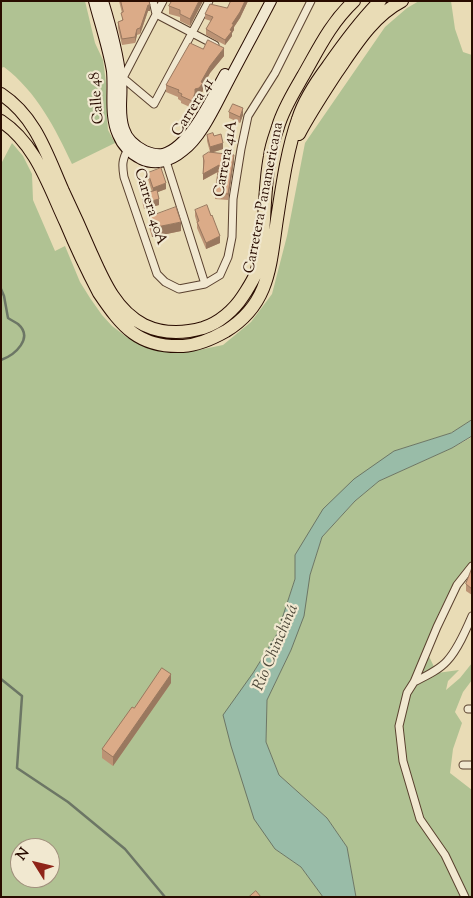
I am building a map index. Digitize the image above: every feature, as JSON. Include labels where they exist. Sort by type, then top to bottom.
[{"type":"highway","points":[[324,38],[343,1]]},
{"type":"highway","name":"Carretera Panamericana","points":[[1,94],[20,109],[39,136],[98,270],[118,304],[139,323],[153,329],[169,333],[181,333],[207,327],[229,313],[239,302],[256,272],[261,250],[270,155],[278,124],[324,38],[338,18],[354,1]]},
{"type":"highway","name":"Carretera Panamericana","points":[[1,121],[16,132],[26,143],[40,168],[99,293],[123,325],[140,338],[167,346],[202,343],[213,339],[242,320],[256,302],[268,275],[285,170],[298,118],[308,96],[340,49],[380,1]]},
{"type":"highway","points":[[289,154],[307,120],[328,87],[368,30],[379,17],[402,1]]},
{"type":"main road","name":"Calle 48","points":[[94,1],[105,42],[119,78],[112,100],[114,126],[120,140],[128,149],[146,161],[161,162],[168,156],[147,152],[135,145],[124,130],[121,113],[119,78],[114,39],[103,1]]},
{"type":"main road","name":"Carrera 41","points":[[168,156],[191,132],[263,1]]},
{"type":"main road","name":"Carrera 41","points":[[168,156],[183,151],[193,142],[205,124],[271,1]]},
{"type":"street","points":[[153,1],[156,14],[223,50]]},
{"type":"street","points":[[163,1],[119,78],[154,104],[210,1]]},
{"type":"street","name":"Carrera 41A","points":[[205,284],[220,275],[228,257],[232,237],[233,199],[248,116],[275,73],[311,1]]},
{"type":"street","name":"Carrera 40A","points":[[128,149],[122,165],[124,177],[157,274],[165,282],[180,289],[205,284]]},
{"type":"street","points":[[168,156],[205,284]]},
{"type":"street","points":[[465,897],[446,855],[420,819],[403,761],[399,726],[407,693],[414,682],[437,627],[458,585],[472,566]]},
{"type":"street","points":[[414,682],[430,674],[447,661],[463,636],[472,616]]},
{"type":"street","points":[[463,765],[472,765]]},
{"type":"shaded area","points":[[1,1],[85,1],[95,43],[103,60],[108,130],[115,143],[72,164],[52,124],[36,99],[16,77],[4,67],[1,68]]},
{"type":"shaded area","points":[[419,1],[451,1],[455,29],[463,52],[472,55],[472,420],[451,433],[394,451],[295,555],[295,579],[277,634],[253,673],[275,849],[301,867],[323,897],[1,897],[1,164],[12,143],[23,156],[32,174],[33,200],[55,251],[65,246],[80,282],[102,315],[112,326],[128,338],[166,350],[189,352],[223,345],[251,322],[272,294],[287,236],[305,143],[385,27],[407,8]]},
{"type":"shaded area","points":[[472,437],[472,561],[456,581],[444,603],[426,650],[437,673],[459,670],[448,681],[446,690],[460,678],[472,663],[472,680],[463,692],[455,712],[462,723],[453,749],[450,773],[472,790],[472,897],[356,897],[347,847],[327,818],[279,775],[266,742],[267,700],[291,650],[310,575],[322,537],[355,501],[379,481]]},
{"type":"water","name":"Río Chinchiná","points":[[472,420],[472,436],[452,448],[379,481],[355,501],[322,537],[310,575],[304,616],[291,650],[267,700],[266,742],[279,775],[327,818],[347,847],[356,897],[323,897],[301,867],[275,849],[254,819],[223,715],[253,673],[277,634],[295,579],[295,555],[323,509],[354,479],[394,451],[451,433]]},
{"type":"building","points":[[121,1],[149,1],[150,5],[148,5],[135,37],[122,39],[118,22],[123,20]]},
{"type":"building","points":[[172,1],[199,1],[190,19],[180,14],[180,10],[169,6]]},
{"type":"building","points":[[231,1],[245,1],[232,24],[234,24],[230,30],[232,31],[225,40],[206,29],[213,17],[205,14],[210,4],[227,8]]},
{"type":"building","points":[[208,40],[224,48],[210,66],[201,82],[203,83],[199,88],[195,89],[192,101],[181,96],[182,94],[178,92],[179,90],[166,85],[190,43],[203,49]]},
{"type":"building","points":[[233,104],[243,108],[240,117],[229,112]]},
{"type":"building","points":[[213,133],[214,136],[221,134],[223,143],[210,147],[207,135]]},
{"type":"building","points":[[209,152],[234,155],[228,194],[215,193],[219,165],[203,174],[203,156]]},
{"type":"building","points":[[161,168],[166,183],[153,188],[148,173]]},
{"type":"building","points":[[157,190],[159,199],[144,203],[142,195]]},
{"type":"building","points":[[207,205],[220,236],[206,243],[197,222],[199,221],[195,210]]},
{"type":"building","points":[[176,207],[181,222],[152,228],[149,217]]},
{"type":"building","points":[[472,568],[472,589],[466,584]]},
{"type":"building","points":[[162,668],[171,674],[113,757],[102,749]]},
{"type":"building","points":[[256,891],[261,897],[249,897]]},
{"type":"waterway","points":[[1,289],[8,318],[18,324],[24,335],[21,345],[17,350],[1,360]]},
{"type":"waterway","points":[[1,679],[22,696],[17,768],[68,802],[125,849],[165,897]]}]
